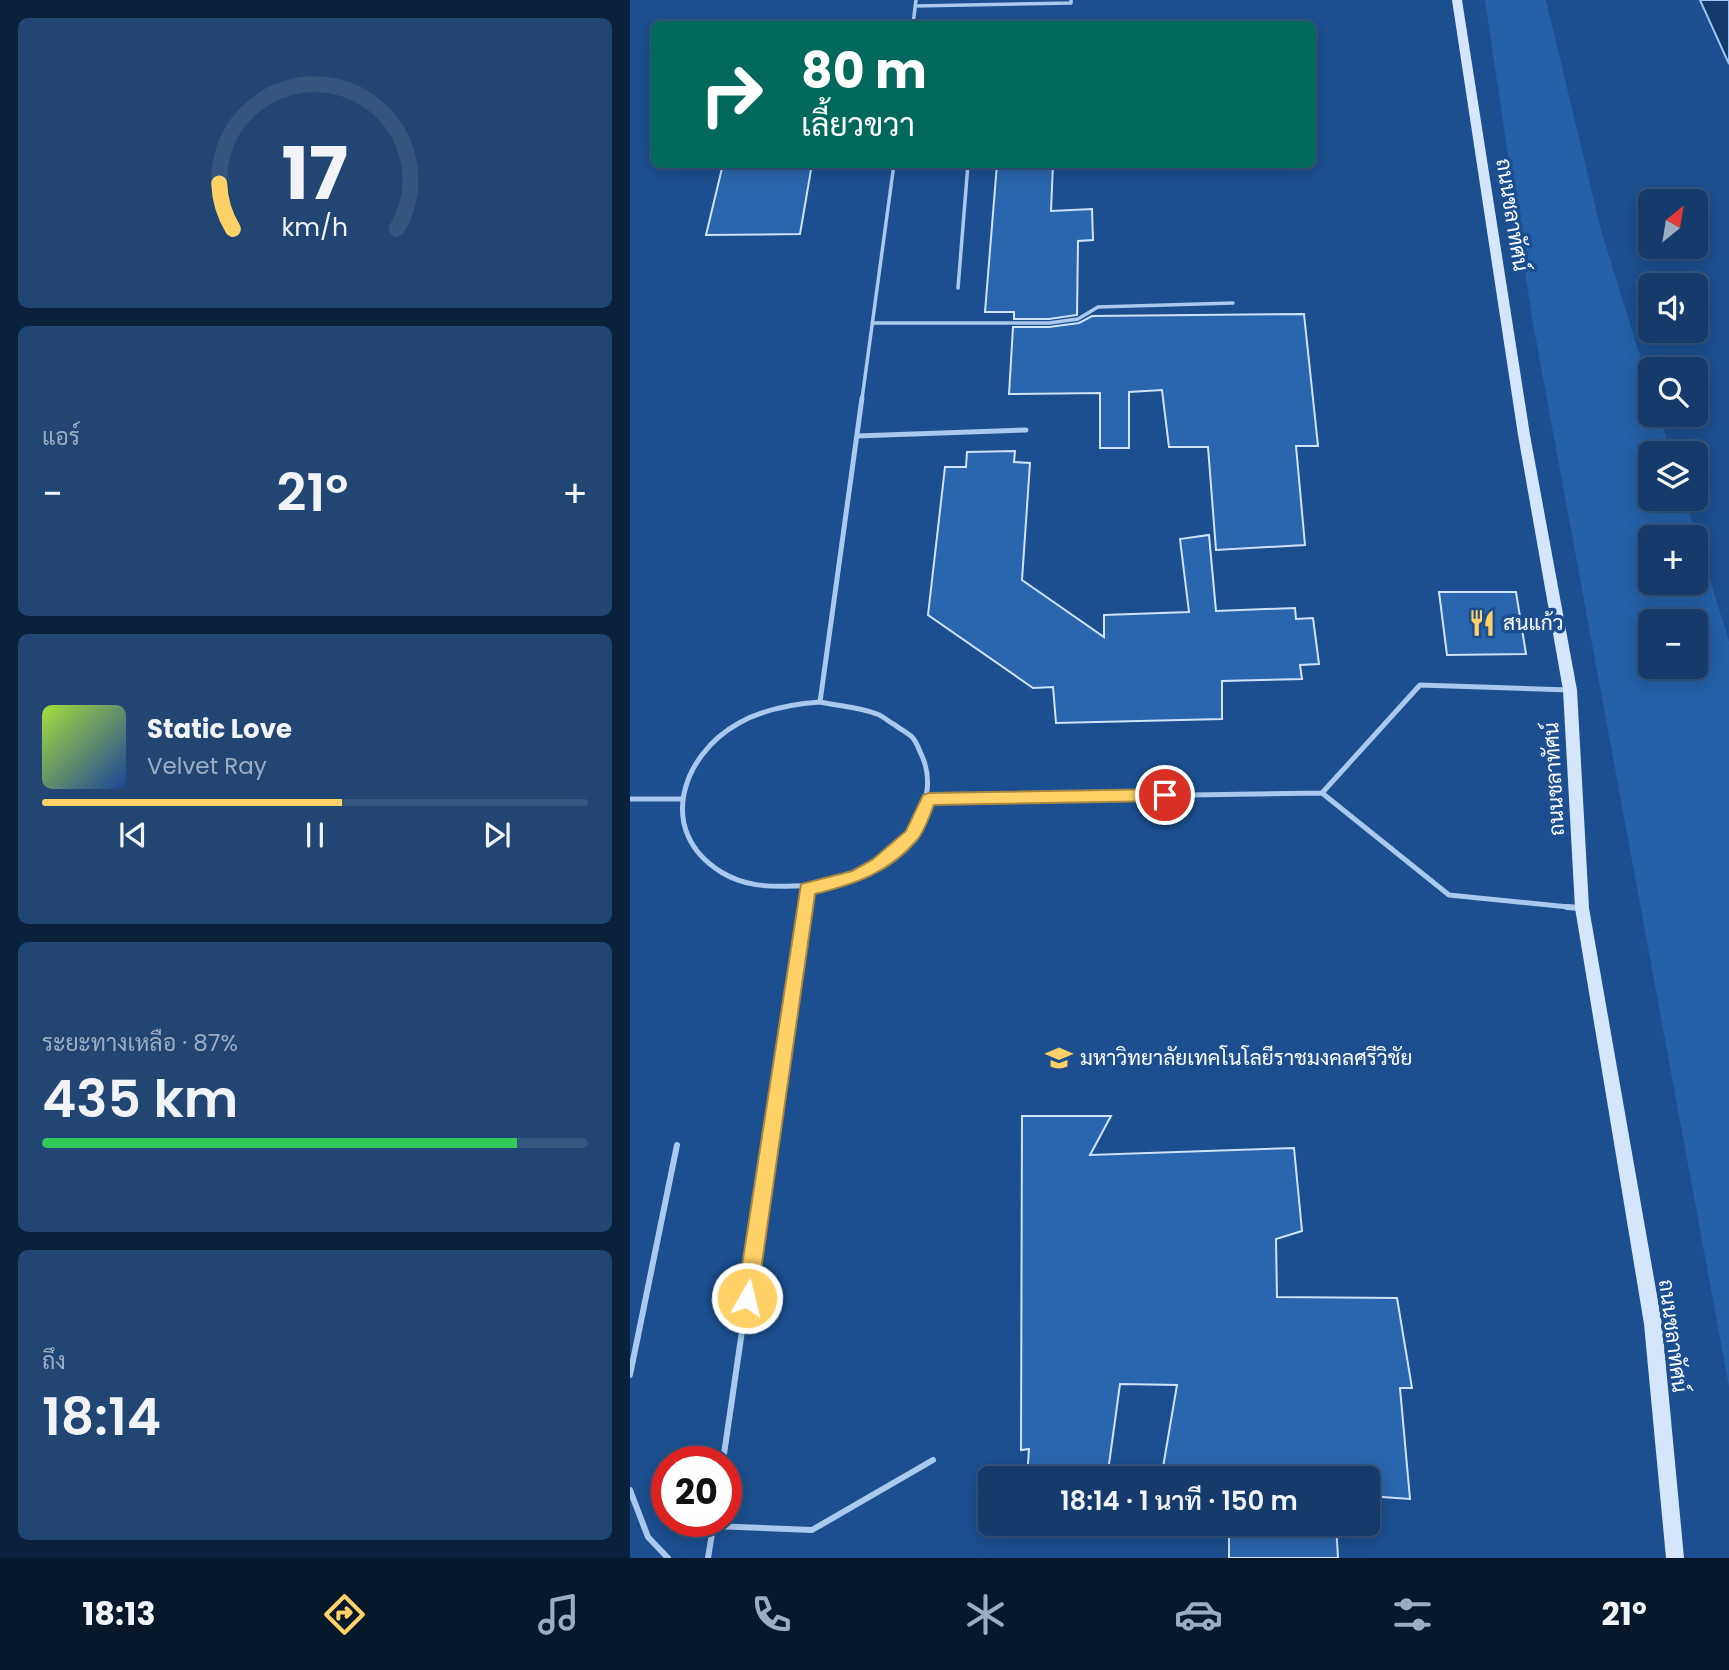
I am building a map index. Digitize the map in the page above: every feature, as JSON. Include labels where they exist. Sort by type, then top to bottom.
[{"type":"main road","name":"ถนนชลาทัศน์","points":[[1457,0],[1524,435],[1570,690],[1582,908],[1653,1324],[1675,1558]]},
{"type":"lane","points":[[913,21],[916,0]]},
{"type":"lane","points":[[915,6],[1071,3],[1071,0]]},
{"type":"lane","points":[[820,702],[893,168]]},
{"type":"lane","points":[[958,288],[968,168]]},
{"type":"lane","points":[[872,323],[1068,321],[1078,319],[1098,307],[1233,303]]},
{"type":"lane","points":[[856,436],[1026,430]]},
{"type":"lane","points":[[1322,793],[1420,685],[1570,690]]},
{"type":"lane","points":[[820,702],[862,708],[897,724],[921,750],[928,765],[930,782],[929,799],[912,835],[878,865],[856,877],[807,889],[761,887],[721,872],[693,847],[681,816],[681,799],[693,765],[719,736],[756,714],[798,703],[820,702]]},
{"type":"lane","points":[[929,799],[1322,793],[1448,895],[1582,908]]},
{"type":"lane","points":[[630,799],[681,799]]},
{"type":"lane","points":[[725,1446],[807,889]]},
{"type":"lane","points":[[630,1375],[677,1145]]},
{"type":"lane","points":[[742,1525],[812,1530],[933,1460]]},
{"type":"lane","points":[[630,1490],[648,1537],[668,1558]]},
{"type":"lane","points":[[709,1558],[711,1537]]},
{"type":"shaded area","points":[[1485,0],[1546,0],[1601,230],[1640,357],[1638,357],[1638,427],[1663,427],[1667,441],[1638,441],[1638,511],[1689,511],[1693,525],[1638,525],[1638,595],[1708,595],[1708,573],[1729,641],[1729,1387],[1532,318]]},
{"type":"shaded area","points":[[1700,0],[1729,0],[1729,64]]},
{"type":"building","points":[[722,168],[811,168],[800,234],[706,235]]},
{"type":"building","points":[[997,168],[1053,168],[1051,211],[1092,209],[1093,240],[1078,241],[1077,315],[1049,319],[1014,319],[1014,312],[985,312]]},
{"type":"building","points":[[1304,314],[1318,446],[1296,446],[1305,545],[1216,550],[1208,447],[1169,447],[1162,390],[1129,392],[1129,448],[1100,448],[1100,393],[1009,394],[1013,327],[1049,327],[1079,323],[1092,316]]},
{"type":"building","points":[[1015,451],[1014,462],[1030,463],[1022,580],[1104,637],[1104,615],[1189,612],[1180,539],[1209,535],[1216,611],[1295,608],[1296,619],[1313,618],[1319,664],[1300,665],[1302,679],[1222,681],[1222,719],[1056,723],[1053,687],[1033,688],[928,615],[945,467],[966,467],[967,452]]},
{"type":"building","name":"สนแก้ว","points":[[1439,592],[1516,592],[1526,654],[1447,655]]},
{"type":"building","points":[[1022,1116],[1111,1116],[1090,1155],[1294,1148],[1302,1231],[1276,1239],[1277,1297],[1397,1298],[1412,1388],[1400,1388],[1410,1499],[1380,1497],[1380,1466],[1163,1466],[1177,1385],[1120,1384],[1109,1466],[1028,1466],[1029,1449],[1021,1450]]},
{"type":"building","points":[[1229,1536],[1337,1536],[1338,1558],[1229,1558]]},
{"type":"place","name":"สนแก้ว","points":[[1482,623]]},
{"type":"place","name":"มหาวิทยาลัยเทคโนโลยีราชมงคลศรีวิชัย","points":[[1059,1058]]},
{"type":"route","points":[[747,1298],[807,889],[856,877],[897,851],[912,835],[929,799],[1165,795]]}]
